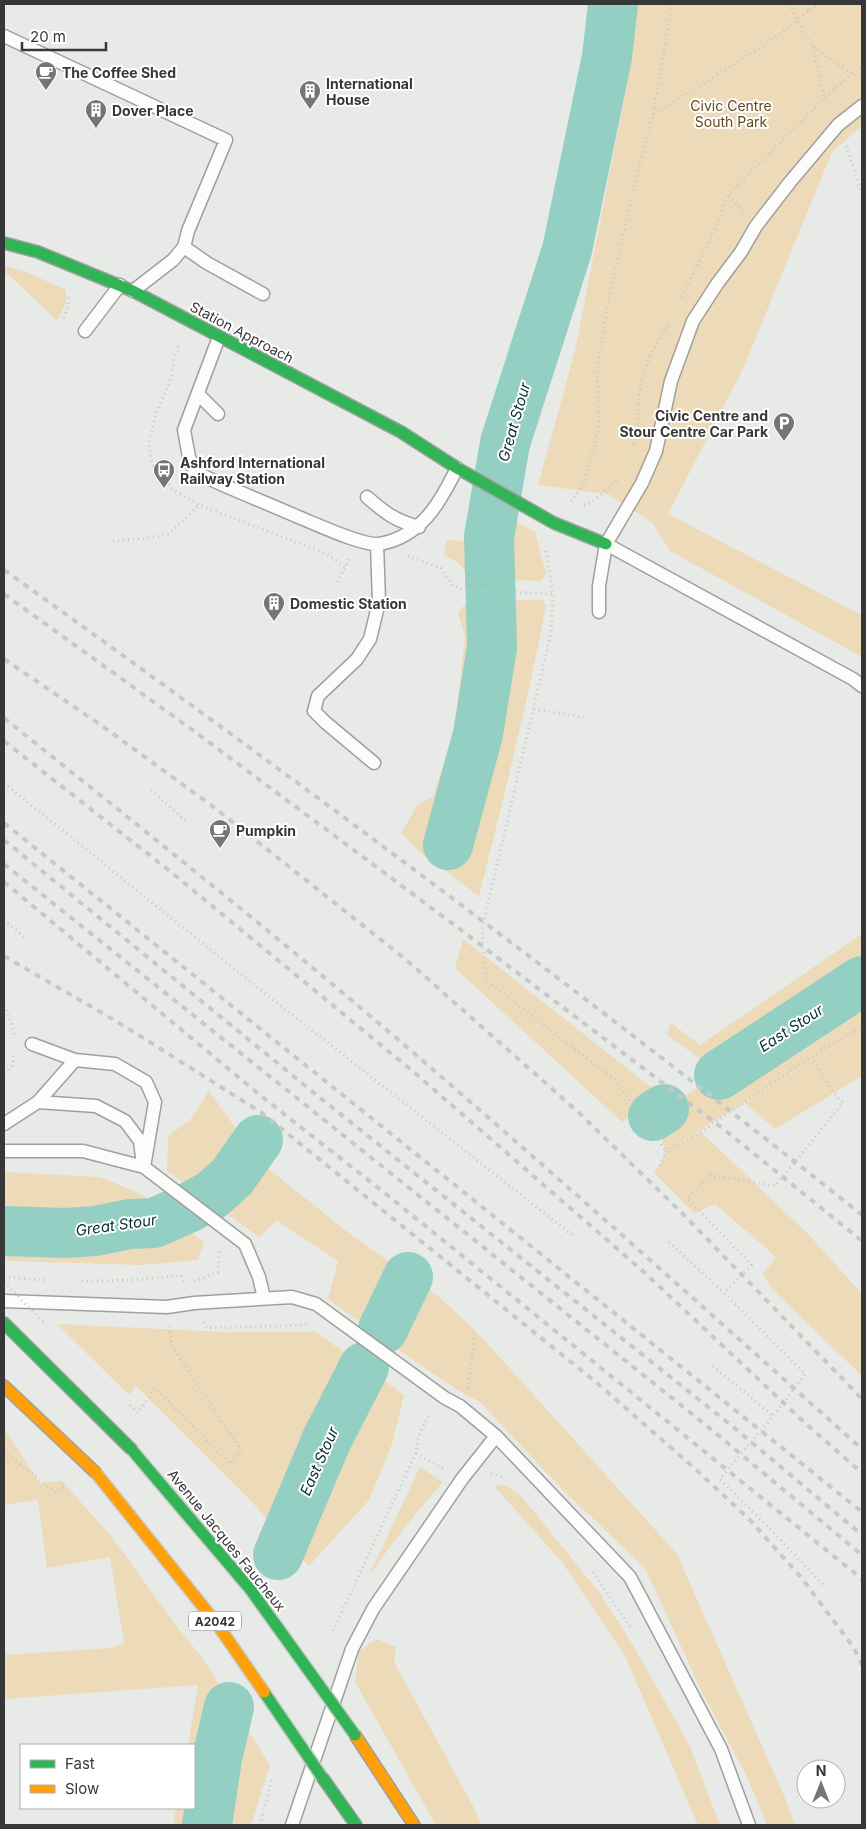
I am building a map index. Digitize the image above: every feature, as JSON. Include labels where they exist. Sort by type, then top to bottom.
[{"type":"main road","name":"Station Approach","points":[[4,243],[38,252],[120,285],[401,432],[461,470],[554,523],[606,544]]},
{"type":"main road","name":"Avenue Jacques Faucheux","points":[[6,1326],[132,1450],[250,1588],[355,1735],[414,1825]]},
{"type":"main road","name":"A2042","points":[[4,1386],[96,1473],[217,1624],[354,1825]]},
{"type":"lane","points":[[4,36],[226,140],[188,231],[184,247],[174,260],[133,292]]},
{"type":"lane","points":[[599,612],[599,586],[606,544],[642,483],[656,451],[671,382],[693,321],[716,284],[741,252],[756,226],[790,182],[838,125],[862,106]]},
{"type":"lane","points":[[184,247],[214,267],[263,294]]},
{"type":"lane","points":[[85,331],[120,285]]},
{"type":"lane","points":[[219,337],[184,430],[189,458],[195,472],[343,536],[377,544],[404,536],[419,526],[461,470]]},
{"type":"lane","points":[[198,394],[218,414]]},
{"type":"lane","points":[[367,497],[383,512],[402,522],[419,526]]},
{"type":"lane","points":[[374,763],[314,711],[318,696],[356,658],[370,639],[379,602],[377,544]]},
{"type":"lane","points":[[606,544],[853,679],[862,686]]},
{"type":"lane","points":[[32,1044],[76,1060],[114,1064],[146,1082],[155,1102],[144,1167]]},
{"type":"lane","points":[[4,1124],[38,1102],[76,1060]]},
{"type":"lane","points":[[38,1102],[96,1106],[125,1121],[140,1141],[144,1167]]},
{"type":"lane","points":[[4,1151],[83,1151],[144,1167],[245,1244],[259,1278],[264,1298]]},
{"type":"lane","points":[[4,1301],[167,1307],[194,1303],[292,1297],[316,1304],[445,1398],[460,1406],[496,1436],[630,1577],[721,1749],[749,1825]]},
{"type":"lane","points":[[292,1825],[352,1649],[373,1609],[462,1479],[496,1436]]},
{"type":"path","points":[[666,1151],[616,1081],[486,980],[482,930],[551,633],[553,594],[543,538],[584,484],[599,428],[597,368],[600,350],[610,293],[638,170],[653,115],[671,4]]},
{"type":"path","points":[[789,4],[813,46],[852,74],[862,77]]},
{"type":"path","points":[[807,4],[808,12]]},
{"type":"path","points":[[653,115],[766,44],[818,4]]},
{"type":"path","points":[[756,226],[728,195],[824,98],[862,64]]},
{"type":"path","points":[[113,540],[148,538],[169,534],[199,505]]},
{"type":"path","points":[[441,568],[453,586],[465,590],[553,594]]},
{"type":"path","points":[[534,709],[588,718]]},
{"type":"path","points":[[4,783],[241,974],[572,1235]]},
{"type":"path","points":[[151,790],[188,823]]},
{"type":"path","points":[[4,920],[26,938]]},
{"type":"path","points":[[660,1166],[666,1151],[701,1132],[811,1057],[862,1026]]},
{"type":"path","points":[[724,1293],[752,1265],[687,1198],[710,1175],[775,1186],[843,1103],[836,1096],[811,1057]]},
{"type":"path","points":[[669,1242],[724,1293],[805,1374],[773,1416],[720,1479],[823,1585]]},
{"type":"path","points":[[186,1284],[218,1272],[219,1248]]},
{"type":"path","points":[[74,1281],[137,1280],[181,1275],[207,1328],[310,1325]]},
{"type":"path","points":[[4,1277],[55,1280]]},
{"type":"path","points":[[4,1282],[53,1331]]},
{"type":"path","points":[[124,1399],[138,1413],[155,1388],[230,1464],[241,1450],[172,1346],[167,1307]]},
{"type":"path","points":[[460,1406],[468,1396],[475,1330]]},
{"type":"path","points":[[713,1366],[773,1416]]},
{"type":"path","points":[[332,1630],[416,1453],[418,1436],[429,1415],[437,1413],[445,1398]]},
{"type":"path","points":[[422,1408],[429,1415]]},
{"type":"path","points":[[4,1452],[56,1493],[64,1486],[58,1478]]},
{"type":"path","points":[[416,1453],[462,1479]]},
{"type":"path","points":[[489,1474],[509,1478]]},
{"type":"path","points":[[590,1568],[636,1635]]},
{"type":"path","points":[[260,1825],[272,1779]]},
{"type":"green space","name":"Civic Centre South Park","points":[[637,4],[862,4],[862,126],[832,152],[743,369],[668,514],[862,615],[862,657],[670,551],[652,522],[607,494],[538,485],[575,351],[631,63]]},
{"type":"green space","points":[[4,266],[24,271],[66,290],[66,303],[57,321],[4,272]]},
{"type":"green space","points":[[476,502],[535,532],[546,574],[541,581],[472,579],[457,562],[444,555],[447,540],[464,541],[479,516],[469,513]]},
{"type":"green space","points":[[542,600],[546,605],[531,678],[479,896],[420,852],[401,833],[418,804],[433,797],[455,727],[465,637],[458,612],[468,601]]},
{"type":"green space","points":[[862,934],[862,972],[714,1069],[667,1035],[671,1023],[700,1045]]},
{"type":"green space","points":[[463,939],[661,1095],[622,1122],[455,968]]},
{"type":"green space","points":[[862,983],[862,1076],[775,1129],[745,1103],[837,1044],[675,1146],[701,1132],[809,1235],[862,1294],[862,1376],[772,1289],[763,1274],[776,1257],[715,1204],[694,1213],[654,1173],[666,1151],[653,1116]]},
{"type":"green space","points":[[209,1091],[260,1162],[350,1234],[439,1297],[475,1330],[677,1554],[785,1798],[795,1825],[767,1825],[747,1777],[702,1692],[645,1568],[563,1490],[479,1401],[467,1396],[420,1365],[328,1299],[338,1261],[277,1221],[259,1237],[167,1171],[168,1136],[190,1120]]},
{"type":"green space","points":[[4,1172],[100,1177],[139,1193],[204,1242],[198,1260],[141,1265],[9,1261],[4,1257]]},
{"type":"green space","points":[[57,1324],[225,1332],[316,1332],[404,1395],[392,1444],[369,1500],[309,1566],[249,1499],[136,1386],[129,1395]]},
{"type":"green space","points":[[4,1429],[40,1483],[62,1481],[111,1536],[203,1659],[270,1765],[251,1825],[173,1825],[176,1809],[195,1809],[195,1744],[188,1744],[198,1685],[4,1699],[4,1655],[109,1648],[124,1643],[110,1557],[47,1568],[38,1500],[4,1505]]},
{"type":"green space","points":[[420,1467],[443,1482],[405,1527],[369,1575]]},
{"type":"green space","points":[[505,1485],[521,1496],[599,1592],[634,1647],[689,1744],[720,1825],[698,1825],[625,1656],[562,1562],[494,1486]]},
{"type":"green space","points":[[377,1639],[396,1647],[394,1662],[474,1808],[481,1825],[436,1825],[355,1682],[359,1651]]},
{"type":"waterway","name":"Great Stour","points":[[448,845],[478,734],[492,647],[489,537],[505,443],[567,250],[607,57],[613,4]]},
{"type":"waterway","name":"East Stour","points":[[719,1075],[862,981]]},
{"type":"waterway","name":"East Stour","points":[[653,1116],[664,1109]]},
{"type":"waterway","name":"Great Stour","points":[[4,1231],[66,1233],[95,1231],[130,1224],[154,1223],[212,1195],[232,1177],[258,1140]]},
{"type":"waterway","name":"East Stour","points":[[383,1329],[408,1277]]},
{"type":"waterway","name":"East Stour","points":[[278,1555],[327,1439],[364,1367]]},
{"type":"waterway","name":"East Stour","points":[[207,1825],[217,1758],[229,1707]]},
{"type":"railway","points":[[4,570],[221,727],[437,887],[651,1049],[862,1215]]},
{"type":"railway","points":[[4,594],[194,731],[461,930],[726,1131],[862,1241]]},
{"type":"railway","points":[[4,659],[105,728],[215,808],[404,958],[576,1110],[682,1213],[862,1399]]},
{"type":"railway","points":[[4,718],[152,836],[347,996],[571,1190],[862,1449]]},
{"type":"railway","points":[[4,741],[171,872],[416,1074],[645,1273],[805,1423],[862,1473]]},
{"type":"railway","points":[[4,823],[862,1512]]},
{"type":"railway","points":[[4,840],[319,1097],[737,1430],[862,1535]]},
{"type":"railway","points":[[4,864],[707,1426],[862,1555]]},
{"type":"railway","points":[[4,882],[261,1096],[381,1190],[862,1579]]},
{"type":"railway","points":[[4,956],[126,1027],[262,1113],[597,1383],[749,1519],[800,1576],[854,1648],[862,1665]]},
{"type":"traffic: fast","points":[[4,243],[38,252],[133,291],[401,432],[457,468],[554,523],[606,544]]},
{"type":"traffic: fast","points":[[4,1323],[132,1450]]},
{"type":"traffic: fast","points":[[132,1450],[250,1589],[355,1735]]},
{"type":"traffic: fast","points":[[264,1692],[322,1777]]},
{"type":"traffic: fast","points":[[322,1777],[356,1825]]},
{"type":"traffic: slow","points":[[4,1386],[96,1473]]},
{"type":"traffic: slow","points":[[96,1473],[217,1624],[264,1692]]},
{"type":"traffic: slow","points":[[355,1735],[414,1825]]},
{"type":"place","name":"The Coffee Shed","points":[[46,91]]},
{"type":"place","name":"International House","points":[[310,110]]},
{"type":"place","name":"Dover Place","points":[[96,129]]},
{"type":"place","name":"Civic Centre and Stour Centre Car Park","points":[[784,442]]},
{"type":"place","name":"Ashford International Railway Station","points":[[164,489]]},
{"type":"place","name":"Domestic Station","points":[[274,622]]},
{"type":"place","name":"Pumpkin","points":[[220,849]]}]
